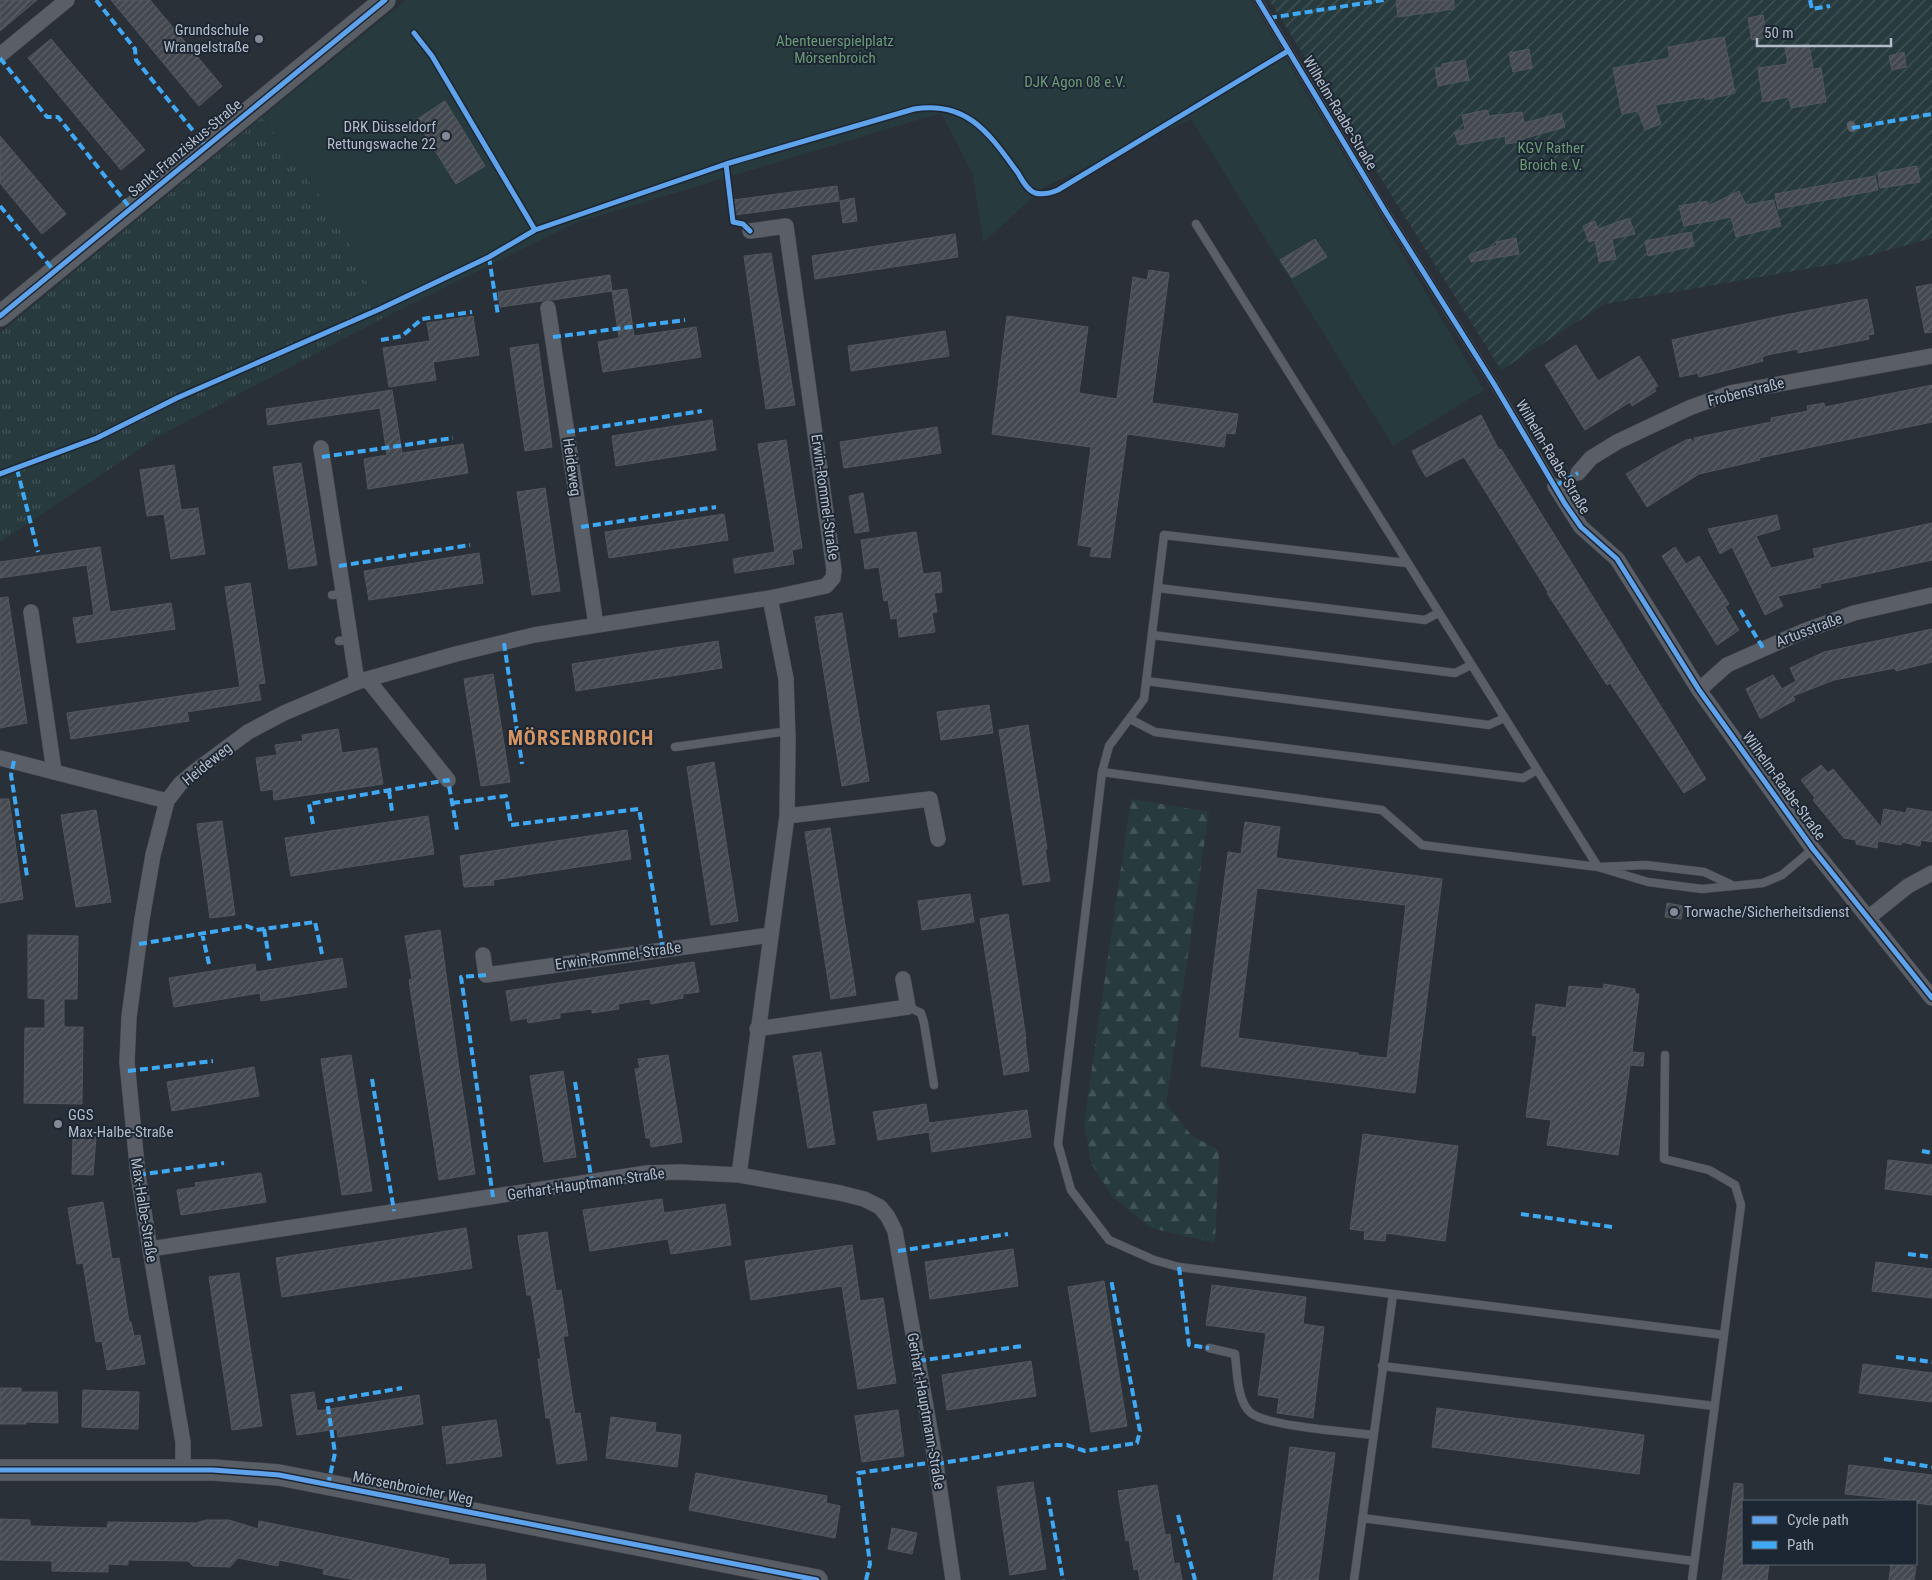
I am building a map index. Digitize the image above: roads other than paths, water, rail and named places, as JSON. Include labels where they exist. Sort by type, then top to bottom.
[{"type":"street","points":[[0,55],[67,0]]},
{"type":"street","name":"Sankt-Franziskus-Straße","points":[[0,316],[386,0]]},
{"type":"street","name":"Erwin-Rommel-Straße","points":[[750,231],[786,226],[834,570],[833,578],[826,586],[770,598]]},
{"type":"street","name":"Heideweg","points":[[548,308],[596,625]]},
{"type":"street","name":"Frobenstraße","points":[[1578,473],[1591,458],[1617,442],[1689,408],[1730,393],[1932,356]]},
{"type":"street","points":[[320,448],[344,640],[363,681],[448,780]]},
{"type":"street","name":"Wilhelm-Raabe-Straße","points":[[1555,486],[1581,527],[1617,559],[1699,690],[1813,849],[1932,998]]},
{"type":"street","name":"Artusstraße","points":[[1699,690],[1727,665],[1804,631],[1854,613],[1932,596]]},
{"type":"street","points":[[739,1175],[787,816],[788,731],[786,679],[770,598]]},
{"type":"street","name":"Heideweg","points":[[167,801],[180,784],[194,772],[248,732],[284,713],[363,681],[456,654],[534,636],[770,598]]},
{"type":"street","points":[[31,612],[54,771]]},
{"type":"street","points":[[0,758],[167,801]]},
{"type":"street","points":[[787,816],[930,799],[938,839]]},
{"type":"street","name":"Max-Halbe-Straße","points":[[167,801],[152,854],[142,919],[129,1017],[127,1062],[135,1152],[184,1442],[182,1470]]},
{"type":"street","points":[[1868,918],[1908,886],[1932,873]]},
{"type":"street","name":"Erwin-Rommel-Straße","points":[[483,955],[486,975],[770,935]]},
{"type":"street","points":[[758,1029],[908,1007],[903,979]]},
{"type":"street","name":"Gerhart-Hauptmann-Straße","points":[[150,1249],[647,1173],[680,1172],[739,1175],[864,1199],[880,1207],[895,1230],[920,1370],[953,1580]]},
{"type":"street","name":"Mörsenbroicher Weg","points":[[0,1470],[213,1470],[279,1475],[816,1580]]},
{"type":"lane","name":"Wilhelm-Raabe-Straße","points":[[1258,0],[1374,194],[1494,384],[1555,486]]},
{"type":"lane","points":[[1196,224],[1406,563],[1598,867],[1648,882],[1702,889],[1731,885],[1747,886],[1763,883],[1782,875],[1813,849]]},
{"type":"lane","points":[[1406,563],[1164,535],[1144,699],[1109,746],[1102,772],[1058,1144],[1071,1190],[1109,1240],[1154,1260],[1179,1267],[1724,1335]]},
{"type":"lane","points":[[1158,588],[1425,620],[1438,613]]},
{"type":"lane","points":[[1152,635],[1455,673],[1471,665]]},
{"type":"lane","points":[[1146,681],[1489,725],[1504,718]]},
{"type":"lane","points":[[1130,719],[1154,732],[1522,778],[1537,770]]},
{"type":"lane","points":[[675,747],[788,731]]},
{"type":"lane","points":[[1102,772],[1382,810],[1422,845],[1598,867],[1646,865],[1704,872],[1731,885]]},
{"type":"lane","points":[[908,1007],[921,1014],[934,1085]]},
{"type":"lane","points":[[1665,1055],[1664,1159],[1709,1170],[1735,1185],[1741,1205],[1692,1580]]},
{"type":"lane","points":[[1354,1580],[1393,1294]]},
{"type":"lane","points":[[1209,1348],[1235,1354],[1239,1393],[1250,1413],[1272,1422],[1373,1435]]},
{"type":"lane","points":[[1382,1366],[1714,1406]]},
{"type":"lane","points":[[1362,1518],[1693,1561]]},
{"type":"place","name":"Grundschule Wrangelstraße","points":[[259,39]]},
{"type":"place","name":"DRK Düsseldorf Rettungswache 22","points":[[446,136]]},
{"type":"place","name":"Torwache/Sicherheitsdienst","points":[[1674,912]]},
{"type":"place","name":"GGS Max-Halbe-Straße","points":[[58,1124]]},
{"type":"district","name":"MÖRSENBROICH","points":[[581,738]]},
{"type":"park label","name":"Abenteuerspielplatz Mörsenbroich","points":[[835,50]]},
{"type":"park label","name":"DJK Agon 08 e.V.","points":[[1075,82]]},
{"type":"park label","name":"KGV Rather Broich e.V.","points":[[1551,156]]}]
